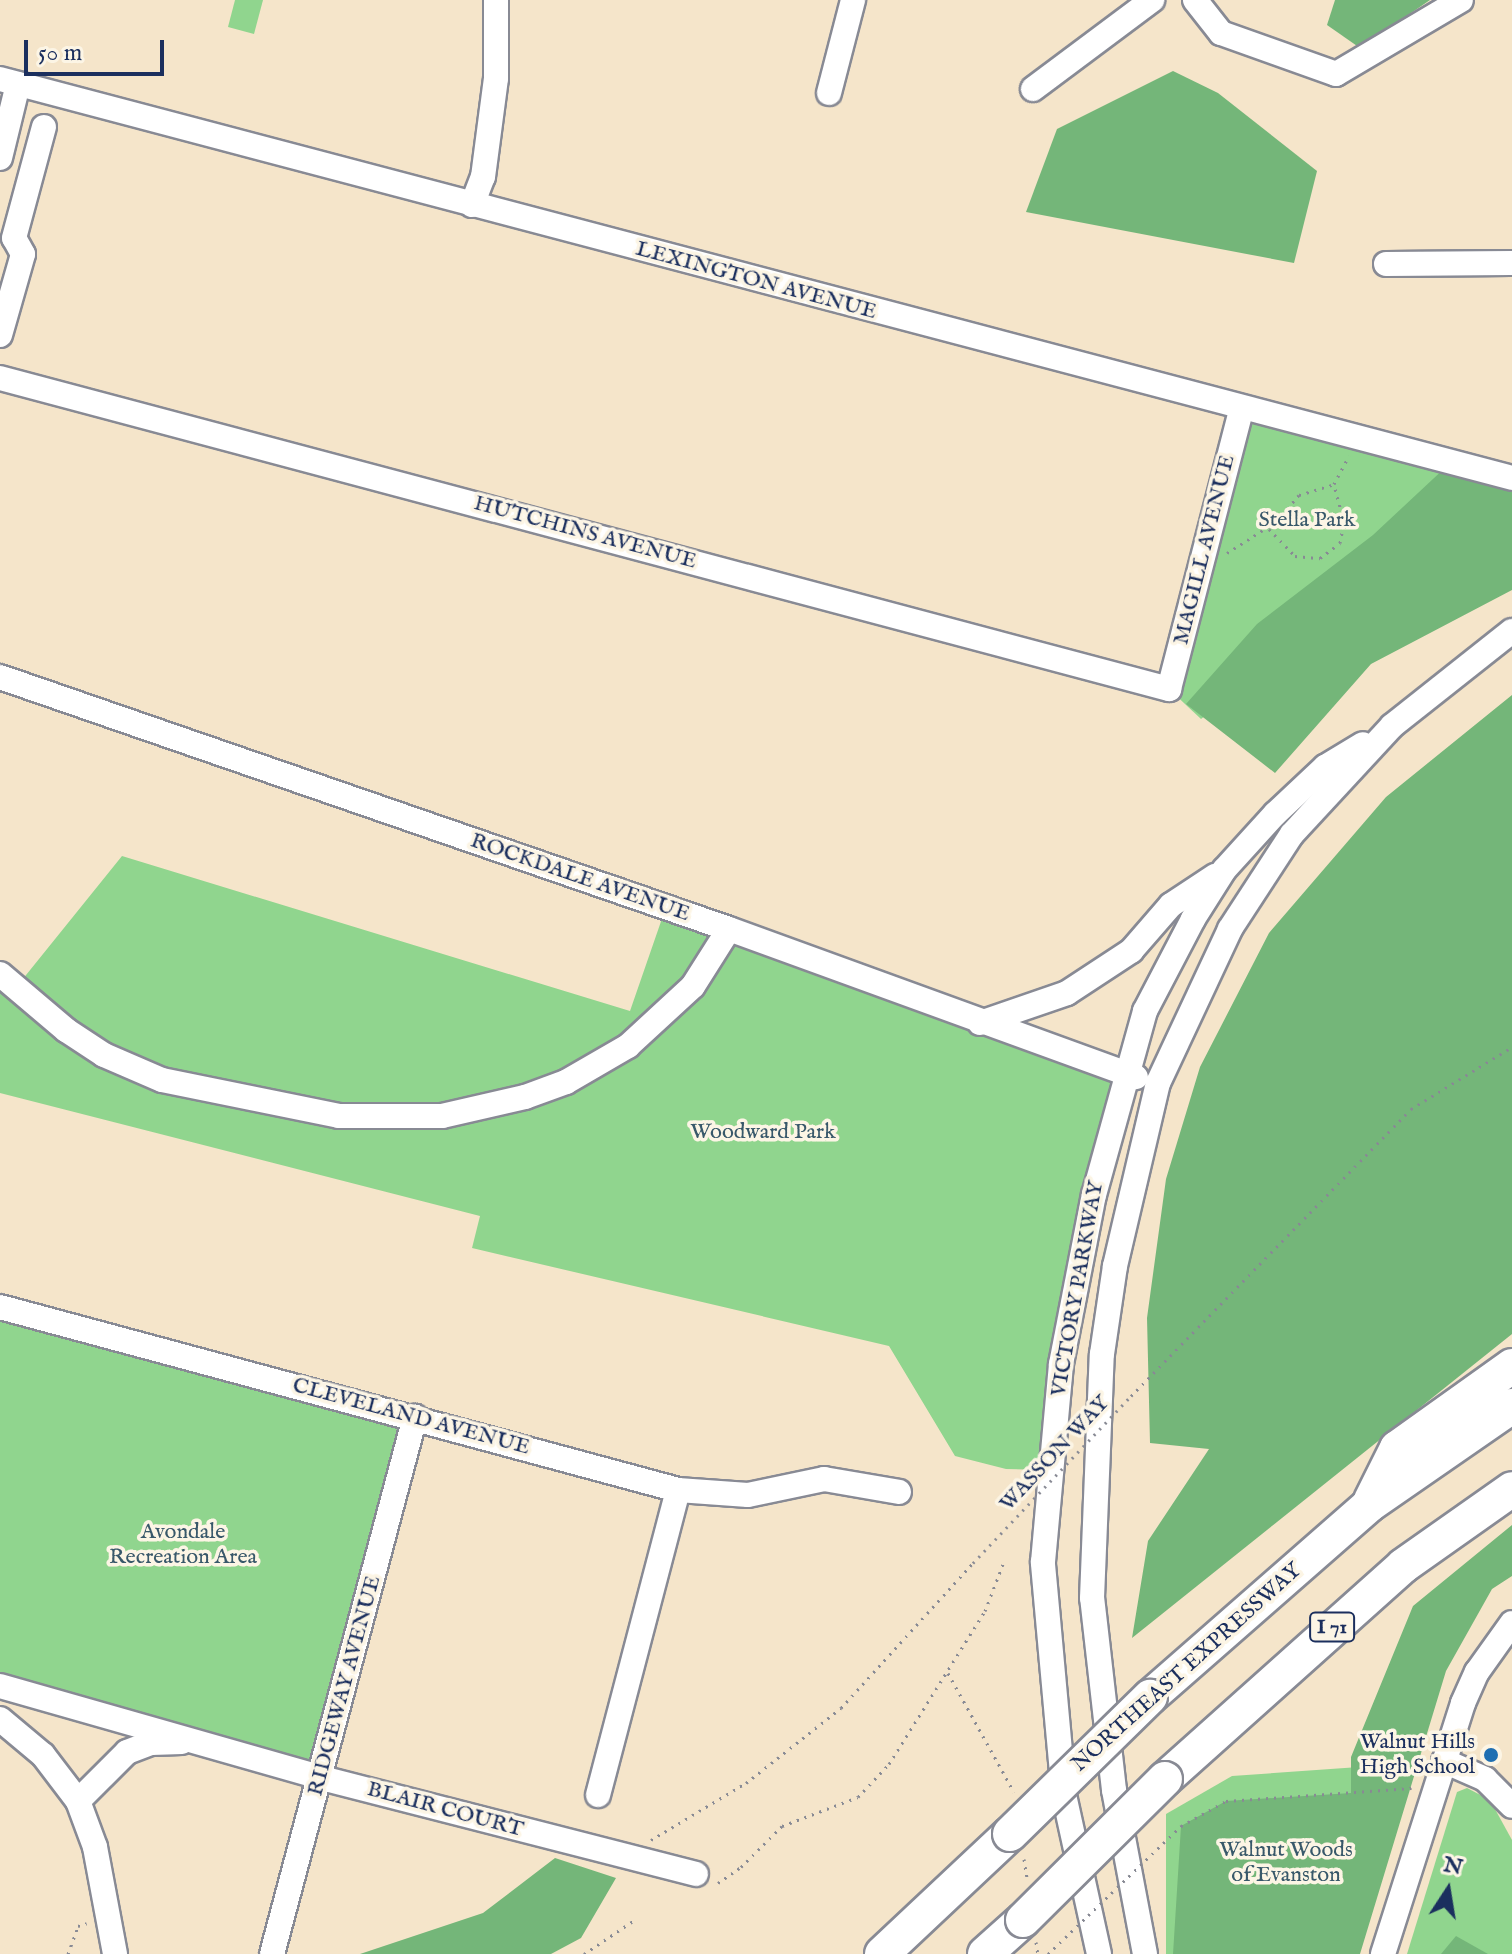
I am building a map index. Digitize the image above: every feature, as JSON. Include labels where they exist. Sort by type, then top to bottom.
[{"type":"highway","points":[[1369,1505],[1397,1448],[1512,1366]]},
{"type":"highway","name":"NORTHEAST EXPRESSWAY","points":[[882,1954],[1150,1697],[1369,1505],[1512,1406]]},
{"type":"highway","name":"I 71","points":[[985,1954],[1165,1779],[1403,1566],[1512,1489]]},
{"type":"street","points":[[472,205],[483,177],[496,78],[496,0]]},
{"type":"street","points":[[829,93],[853,0]]},
{"type":"street","points":[[1033,89],[1152,0]]},
{"type":"street","points":[[1195,0],[1221,33],[1336,74],[1461,0]]},
{"type":"street","points":[[0,158],[9,82]]},
{"type":"street","name":"LEXINGTON AVENUE","points":[[9,82],[1354,441],[1512,478]]},
{"type":"street","points":[[0,335],[23,254],[7,237],[44,127]]},
{"type":"street","points":[[1386,264],[1512,263]]},
{"type":"street","name":"HUTCHINS AVENUE","points":[[0,378],[1169,689]]},
{"type":"street","name":"MAGILL AVENUE","points":[[1169,689],[1241,411]]},
{"type":"street","name":"VICTORY PARKWAY","points":[[1099,1954],[1064,1795],[1045,1625],[1043,1562],[1061,1364],[1124,1074],[1169,959],[1224,870],[1325,767],[1392,726],[1512,631]]},
{"type":"street","name":"ROCKDALE AVENUE","points":[[0,677],[729,929],[980,1023],[1158,1083]]},
{"type":"street","name":"VICTORY PARKWAY","points":[[1145,1954],[1101,1704],[1093,1584],[1102,1354],[1115,1266],[1158,1083],[1192,1002],[1262,877],[1292,834],[1392,726]]},
{"type":"street","points":[[980,1023],[1067,993],[1131,951],[1171,905],[1224,870]]},
{"type":"street","points":[[0,974],[66,1030],[104,1055],[162,1080],[339,1116],[442,1116],[525,1097],[608,1059],[663,1018],[693,986],[729,929]]},
{"type":"street","name":"CLEVELAND AVENUE","points":[[0,1307],[678,1490],[748,1495],[824,1479],[899,1492]]},
{"type":"street","name":"RIDGEWAY AVENUE","points":[[272,1954],[322,1778],[415,1417]]},
{"type":"street","points":[[598,1795],[678,1490]]},
{"type":"street","points":[[1383,1954],[1444,1761],[1477,1672],[1512,1623]]},
{"type":"street","name":"BLAIR COURT","points":[[0,1686],[322,1778],[707,1878]]},
{"type":"street","points":[[0,1719],[43,1755],[78,1801],[95,1847],[113,1943]]},
{"type":"street","name":"BLAIR COURT","points":[[78,1801],[127,1752],[151,1743],[195,1741]]},
{"type":"street","points":[[1444,1761],[1485,1779],[1512,1806]]},
{"type":"path","points":[[1268,528],[1295,556],[1320,558],[1340,543],[1344,522],[1334,484],[1354,441]]},
{"type":"path","points":[[1205,551],[1235,552],[1268,528],[1299,495],[1334,484]]},
{"type":"path","name":"WASSON WAY","points":[[621,1856],[746,1783],[841,1708],[1131,1396],[1411,1109],[1512,1047]]},
{"type":"path","points":[[707,1878],[741,1867],[782,1826],[858,1797],[889,1764],[985,1611],[1003,1564]]},
{"type":"path","points":[[1048,1954],[1181,1826],[1226,1801],[1412,1788]]},
{"type":"path","points":[[584,1954],[636,1919]]},
{"type":"path","points":[[68,1954],[78,1926],[87,1923]]},
{"type":"green space","points":[[235,0],[263,0],[254,34],[228,27]]},
{"type":"green space","points":[[1335,0],[1430,0],[1360,48],[1327,25]]},
{"type":"green space","points":[[1173,71],[1218,93],[1317,171],[1294,263],[1026,212],[1057,129]]},
{"type":"green space","name":"Stella Park","points":[[1241,411],[1511,478],[1201,719],[1169,689]]},
{"type":"green space","points":[[1448,465],[1512,478],[1512,590],[1371,664],[1275,773],[1186,704],[1257,624],[1373,535]]},
{"type":"green space","points":[[1512,695],[1512,1334],[1132,1638],[1148,1541],[1209,1449],[1150,1443],[1147,1318],[1166,1179],[1200,1067],[1269,933],[1386,797]]},
{"type":"green space","name":"Woodward Park","points":[[122,856],[630,1011],[666,907],[1124,1074],[1048,1470],[1006,1469],[955,1456],[889,1346],[472,1248],[480,1216],[0,1093],[0,974],[18,985]]},
{"type":"green space","name":"Avondale Recreation Area","points":[[0,1307],[415,1417],[322,1778],[0,1686]]},
{"type":"green space","name":"Walnut Woods of Evanston","points":[[1512,1525],[1512,1576],[1492,1589],[1446,1671],[1360,1954],[1173,1954],[1181,1826],[1226,1801],[1351,1793],[1351,1757],[1413,1606]]},
{"type":"green space","name":"Walnut Woods of Evanston","points":[[1416,1763],[1355,1954],[1166,1954],[1166,1814],[1232,1776]]},
{"type":"green space","points":[[1467,1788],[1490,1800],[1512,1840],[1512,1954],[1407,1954],[1457,1792]]},
{"type":"green space","points":[[555,1858],[616,1878],[581,1938],[551,1954],[360,1954],[483,1913]]},
{"type":"green space","points":[[1456,1936],[1488,1954],[1441,1954]]},
{"type":"place","name":"Walnut Hills High School","points":[[1491,1755]]}]
